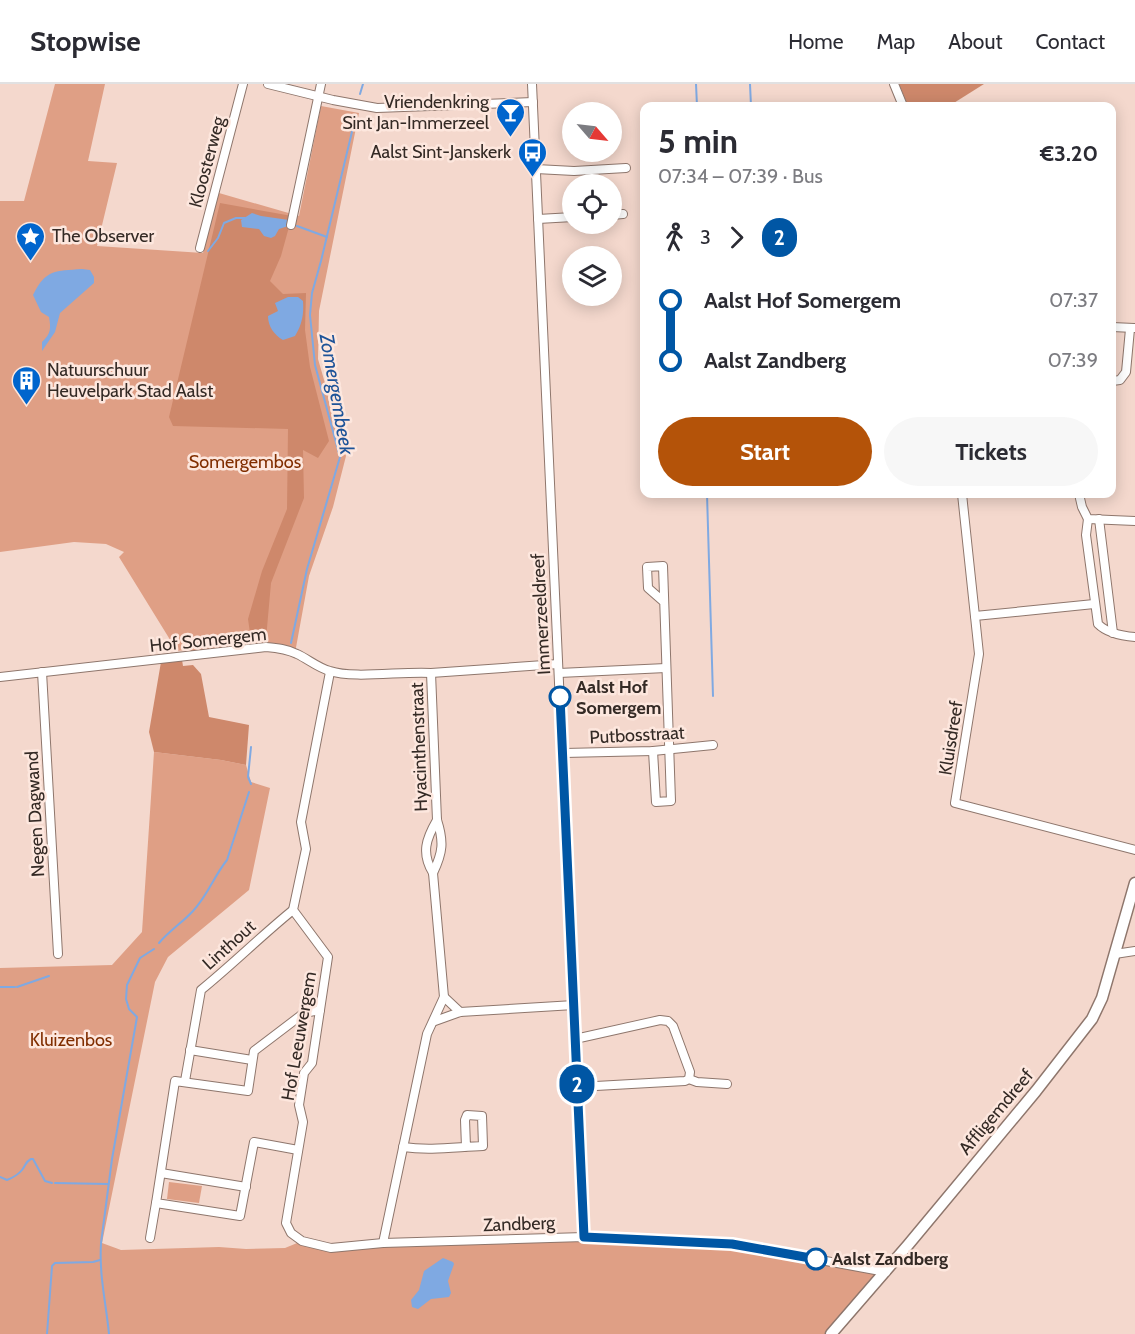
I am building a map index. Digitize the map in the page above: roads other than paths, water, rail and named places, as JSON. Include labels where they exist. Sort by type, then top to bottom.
[{"type":"street","name":"Kloosterweg","points":[[200,248],[243,84]]},
{"type":"street","points":[[268,84],[377,108],[533,102]]},
{"type":"street","points":[[305,93],[307,84]]},
{"type":"street","points":[[292,223],[321,84]]},
{"type":"street","name":"Immerzeeldreef","points":[[532,84],[564,753],[584,1237]]},
{"type":"street","points":[[894,84],[901,102]]},
{"type":"street","points":[[536,169],[574,171],[626,168]]},
{"type":"street","points":[[538,219],[562,218]]},
{"type":"street","points":[[1116,327],[1133,328],[1126,372],[1120,380],[1116,380]]},
{"type":"street","name":"Kluisdreef","points":[[962,498],[979,654],[955,803],[1135,850]]},
{"type":"street","points":[[1080,498],[1088,519],[1086,535],[1097,621],[1103,629],[1135,637]]},
{"type":"street","points":[[1088,519],[1135,521]]},
{"type":"street","points":[[1099,519],[1113,633]]},
{"type":"street","points":[[653,751],[656,802],[671,801],[663,566],[647,567],[648,588],[664,602]]},
{"type":"street","points":[[975,616],[1095,604]]},
{"type":"street","name":"Hof Somergem","points":[[0,677],[266,647],[284,649],[298,654],[330,672],[353,674],[411,671],[431,673],[558,664]]},
{"type":"street","points":[[559,673],[666,668]]},
{"type":"street","name":"Negen Dagwand","points":[[42,672],[58,954]]},
{"type":"street","points":[[293,910],[306,849],[301,822],[330,672]]},
{"type":"street","name":"Hyacinthenstraat","points":[[431,673],[437,820],[441,835],[441,856],[433,873]]},
{"type":"street","name":"Putbosstraat","points":[[564,753],[653,751],[713,745]]},
{"type":"street","name":"Hyacinthenstraat","points":[[383,1243],[427,1035],[444,997],[433,873],[427,863],[426,839],[437,820]]},
{"type":"street","name":"Affligemdreef","points":[[831,1334],[886,1272],[1092,1019],[1102,998],[1135,883]]},
{"type":"street","name":"Hof Leeuwergem","points":[[293,910],[328,957],[312,1063],[304,1073],[299,1105],[303,1122],[286,1223],[291,1233],[302,1241],[331,1248]]},
{"type":"street","name":"Linthout","points":[[150,1238],[175,1081],[185,1082],[201,990],[243,955],[250,945],[293,910]]},
{"type":"street","points":[[1115,954],[1135,951]]},
{"type":"street","points":[[444,997],[460,1012]]},
{"type":"street","points":[[435,1021],[460,1012],[574,1005]]},
{"type":"street","points":[[185,1082],[248,1091],[254,1051],[304,1013],[320,1010]]},
{"type":"street","points":[[575,1039],[660,1020],[668,1021],[673,1026],[690,1072],[689,1079]]},
{"type":"street","points":[[190,1050],[252,1060]]},
{"type":"street","points":[[578,1087],[678,1082],[689,1079],[697,1082],[727,1084]]},
{"type":"street","points":[[403,1147],[420,1149],[466,1147],[483,1146],[482,1116],[467,1115],[465,1120],[466,1147]]},
{"type":"street","points":[[156,1203],[240,1216],[254,1142],[298,1150]]},
{"type":"street","points":[[161,1173],[246,1187]]},
{"type":"street","name":"Zandberg","points":[[331,1248],[383,1243],[584,1237],[732,1244],[886,1272]]},
{"type":"water","points":[[252,213],[289,220],[288,226],[279,229],[271,238],[264,236],[259,229],[242,227],[241,220]]},
{"type":"water","points":[[90,270],[94,283],[60,313],[55,332],[42,351],[42,342],[50,331],[50,321],[49,317],[41,312],[33,295],[42,280],[52,273]]},
{"type":"water","points":[[288,297],[298,297],[303,301],[303,315],[295,336],[283,340],[272,330],[268,316],[278,311],[275,303]]},
{"type":"water","points":[[443,1258],[454,1264],[448,1281],[451,1293],[449,1297],[431,1299],[418,1309],[412,1307],[411,1300],[419,1290],[424,1271]]},
{"type":"waterway","points":[[360,94],[363,84]]},
{"type":"waterway","points":[[696,84],[697,102]]},
{"type":"waterway","points":[[750,84],[751,102]]},
{"type":"waterway","name":"Zomergembeek","points":[[291,643],[307,569],[340,457],[315,365],[310,315],[312,293],[356,115]]},
{"type":"waterway","points":[[208,251],[218,238],[224,223],[236,218],[245,218]]},
{"type":"waterway","points":[[297,226],[327,237]]},
{"type":"waterway","points":[[707,498],[713,696]]},
{"type":"waterway","points":[[251,747],[248,777],[251,784]]},
{"type":"waterway","points":[[159,943],[198,905],[227,860],[249,792]]},
{"type":"waterway","points":[[101,1243],[112,1159],[137,1017],[129,1009],[126,999],[127,985],[140,958],[154,949]]},
{"type":"waterway","points":[[17,987],[49,976]]},
{"type":"waterway","points":[[0,987],[15,987]]},
{"type":"waterway","points":[[0,1177],[7,1180],[13,1177],[28,1161],[33,1159],[45,1181],[52,1183]]},
{"type":"waterway","points":[[55,1183],[108,1184]]},
{"type":"waterway","points":[[101,1244],[102,1278],[109,1334]]},
{"type":"waterway","points":[[47,1334],[52,1266],[55,1263],[100,1260]]},
{"type":"place","name":"Vriendenkring Sint Jan-Immerzeel","points":[[510,138]]},
{"type":"place","name":"Aalst Sint-Janskerk","points":[[532,178]]},
{"type":"place","name":"The Observer","points":[[31,262]]},
{"type":"place","name":"Natuurschuur Heuvelpark Stad Aalst","points":[[26,406]]},
{"type":"place","name":"Aalst Hof Somergem","points":[[560,697]]},
{"type":"place","name":"Aalst Zandberg","points":[[816,1259]]},
{"type":"park label","name":"Somergembos","points":[[245,462]]},
{"type":"park label","name":"Kluizenbos","points":[[71,1040]]}]
